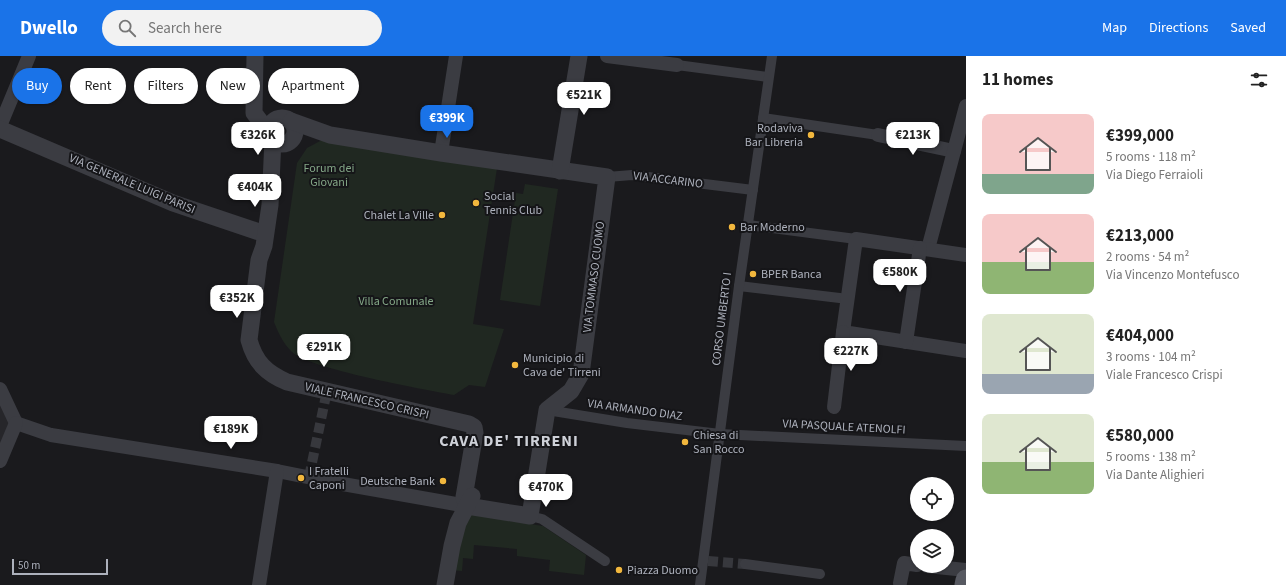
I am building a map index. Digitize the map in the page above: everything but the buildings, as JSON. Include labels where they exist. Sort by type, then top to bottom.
[{"type":"main road","points":[[965,585],[966,580]]},
{"type":"street","points":[[0,127],[29,56]]},
{"type":"street","points":[[255,56],[254,113],[281,138],[330,135]]},
{"type":"street","points":[[441,153],[456,56]]},
{"type":"street","points":[[560,171],[578,56]]},
{"type":"street","points":[[607,56],[768,77]]},
{"type":"street","name":"CORSO UMBERTO I","points":[[700,585],[706,561],[720,434],[739,286],[772,56]]},
{"type":"street","points":[[906,342],[924,249],[966,106]]},
{"type":"street","name":"VIALE FRANCESCO CRISPI","points":[[291,121],[284,118],[276,119],[270,125],[281,138],[272,173],[270,206],[265,240],[259,260],[249,340],[252,351],[262,368],[273,376],[287,382],[469,424],[474,427],[475,433],[464,497],[467,506]]},
{"type":"street","points":[[763,118],[878,135],[954,151]]},
{"type":"street","points":[[281,138],[295,128],[291,121]]},
{"type":"street","points":[[291,121],[330,135]]},
{"type":"street","name":"VIA GENERALE LUIGI PARISI","points":[[0,127],[173,203],[242,228],[265,240]]},
{"type":"street","name":"VIA ACCARINO","points":[[330,135],[560,171],[607,177],[632,175],[753,190]]},
{"type":"street","name":"VIA TOMMASO CUOMO","points":[[546,410],[571,391],[581,374],[607,177]]},
{"type":"street","points":[[748,226],[856,239],[966,255]]},
{"type":"street","points":[[834,407],[856,239]]},
{"type":"street","name":"VIALE FRANCESCO CRISPI","points":[[265,240],[267,262],[259,338],[262,353],[276,369],[311,380],[478,420],[483,424],[484,428],[472,498],[467,506]]},
{"type":"street","points":[[739,286],[848,299]]},
{"type":"street","points":[[843,332],[966,351]]},
{"type":"street","points":[[0,388],[16,423],[51,435],[277,471],[337,483],[530,516],[542,519],[605,561]]},
{"type":"street","points":[[530,516],[546,410]]},
{"type":"street","name":"VIA ARMANDO DIAZ","points":[[546,410],[720,434]]},
{"type":"street","points":[[0,461],[16,423]]},
{"type":"street","name":"VIA PASQUALE ATENOLFI","points":[[720,434],[966,446]]},
{"type":"street","points":[[259,585],[277,471]]},
{"type":"street","points":[[446,585],[452,546],[458,523],[467,506]]},
{"type":"street","points":[[900,583],[904,563],[910,564]]},
{"type":"street","points":[[745,564],[820,574]]},
{"type":"street","points":[[954,569],[966,570]]},
{"type":"shaded area","points":[[0,398],[10,419],[0,450]]},
{"type":"green space","name":"Villa Comunale","points":[[322,140],[497,168],[473,324],[504,329],[485,387],[469,385],[454,395],[367,378],[319,365],[302,358],[291,351],[283,341],[274,322],[297,163],[307,148]]},
{"type":"green space","points":[[525,184],[558,189],[540,306],[500,300],[516,193],[523,194]]},
{"type":"green space","points":[[468,514],[543,526],[586,555],[584,575],[549,571],[550,560],[517,556],[517,549],[474,545],[473,559],[463,558],[462,571],[452,570]]},
{"type":"tunnel","points":[[309,477],[328,386]]},
{"type":"tunnel","points":[[708,561],[745,564]]},
{"type":"place","name":"Rodaviva Bar Libreria","points":[[811,135]]},
{"type":"place","name":"Social Tennis Club","points":[[476,203]]},
{"type":"place","name":"Chalet La Ville","points":[[442,215]]},
{"type":"place","name":"Bar Moderno","points":[[732,227]]},
{"type":"place","name":"BPER Banca","points":[[753,274]]},
{"type":"place","name":"Municipio di Cava de' Tirreni","points":[[515,365]]},
{"type":"place","name":"Chiesa di San Rocco","points":[[685,442]]},
{"type":"place","name":"I Fratelli Caponi","points":[[301,478]]},
{"type":"place","name":"Deutsche Bank","points":[[443,481]]},
{"type":"place","name":"Piazza Duomo","points":[[619,570]]},
{"type":"district","name":"CAVA DE' TIRRENI","points":[[509,441]]},
{"type":"park label","name":"Forum dei Giovani","points":[[329,175]]}]
